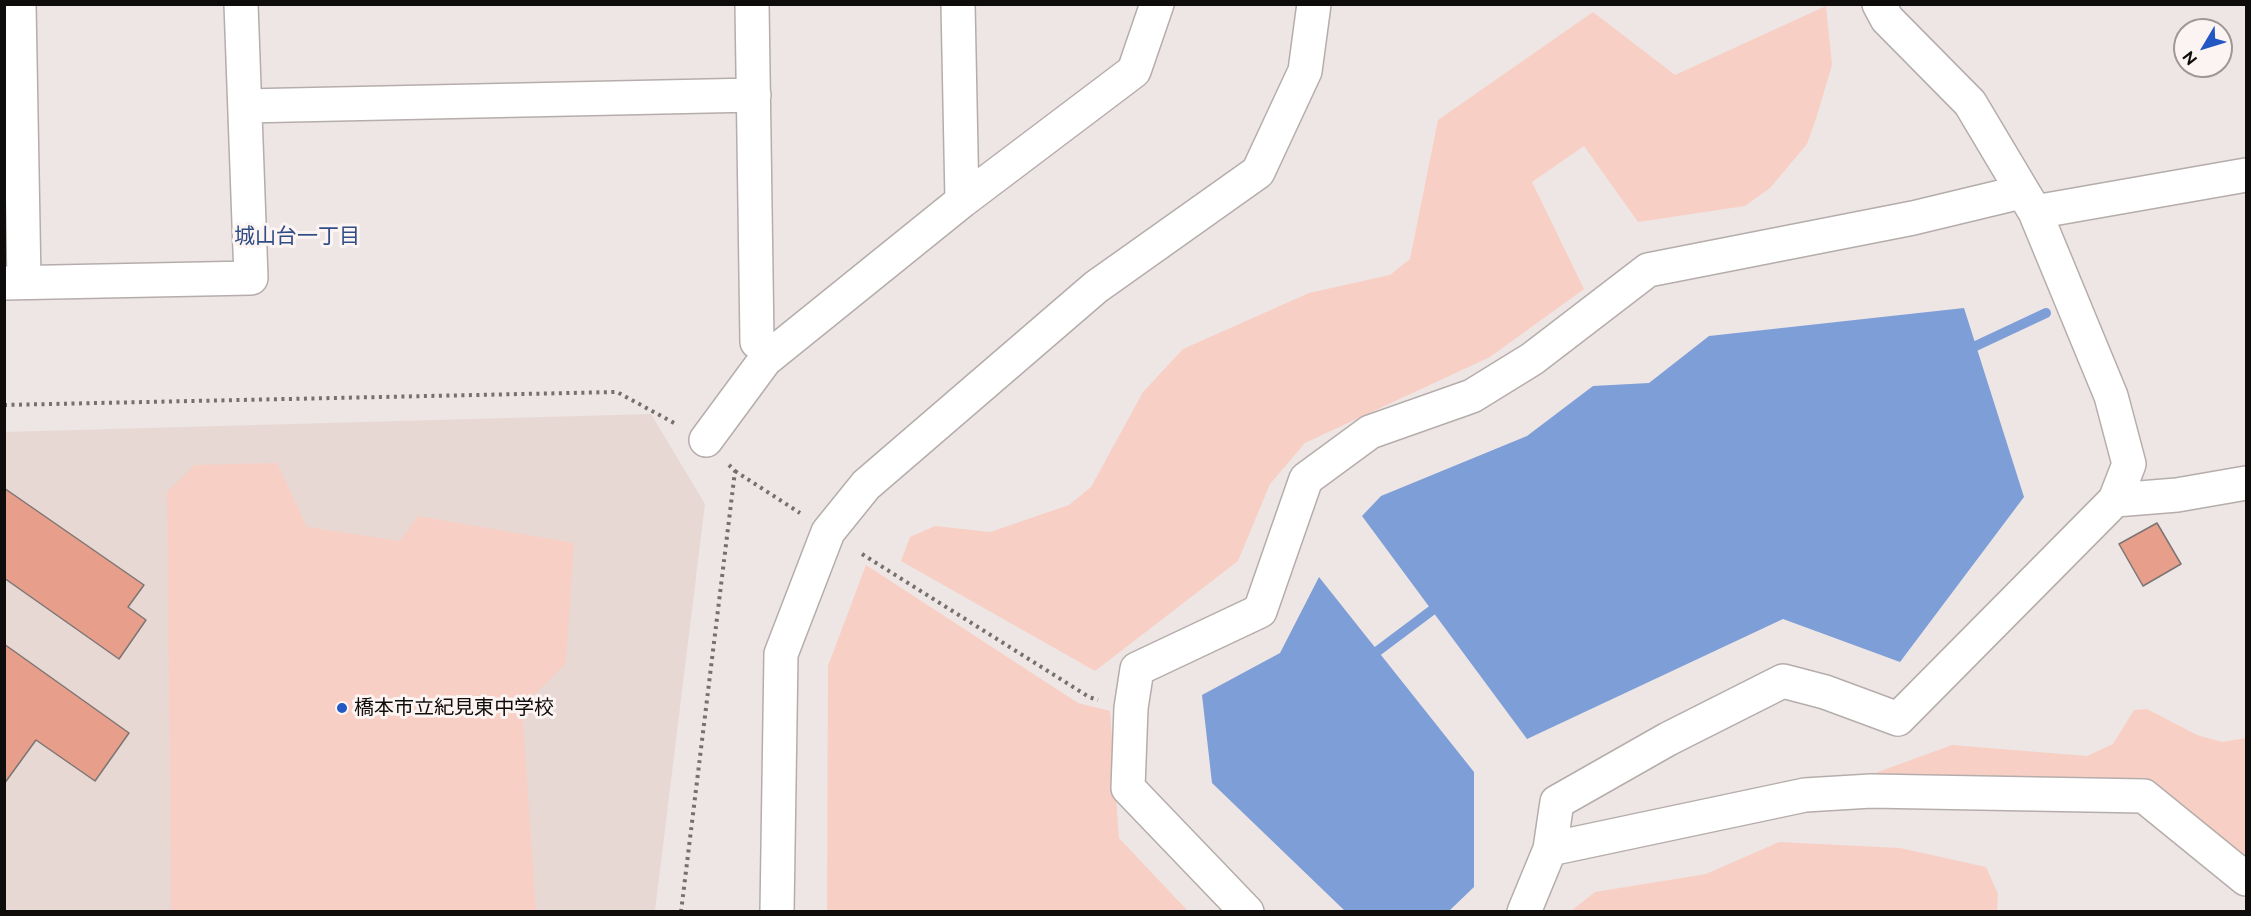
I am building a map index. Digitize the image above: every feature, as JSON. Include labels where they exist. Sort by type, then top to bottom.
[{"type":"street","points":[[19,4],[14,283],[251,278],[242,4]]},
{"type":"street","points":[[752,4],[757,342]]},
{"type":"street","points":[[957,4],[962,201]]},
{"type":"street","points":[[706,440],[765,360],[962,201],[1134,71],[1157,4]]},
{"type":"street","points":[[777,912],[781,654],[828,532],[866,485],[1096,287],[1258,172],[1305,72],[1314,4]]},
{"type":"street","points":[[1524,912],[1550,849],[1557,802],[1668,739],[1783,681],[1825,692],[1898,719],[2115,500],[2129,464],[2111,396],[2028,202],[1970,103],[1887,18],[1879,4]]},
{"type":"street","points":[[245,106],[753,96]]},
{"type":"street","points":[[1247,912],[1128,788],[1131,708],[1137,669],[1260,610],[1306,479],[1370,432],[1472,396],[1532,358],[1648,270],[1913,218],[2245,173]]},
{"type":"street","points":[[2115,500],[2177,495],[2247,483]]},
{"type":"street","points":[[1550,849],[1805,795],[1871,791],[2144,796],[2247,879]]},
{"type":"path","points":[[4,405],[618,392],[706,440],[735,471],[802,513]]},
{"type":"path","points":[[681,912],[735,471]]},
{"type":"path","points":[[862,554],[1089,698],[1131,708]]},
{"type":"shaded area","points":[[1826,6],[1832,65],[1816,119],[1807,144],[1770,188],[1745,206],[1638,222],[1584,146],[1532,182],[1584,289],[1490,357],[1305,443],[1270,484],[1238,561],[1095,671],[901,561],[910,537],[935,526],[990,532],[1069,505],[1091,487],[1143,392],[1183,349],[1309,293],[1390,275],[1410,259],[1438,120],[1593,12],[1675,75]]},
{"type":"shaded area","name":"橋本市立紀見東中学校","points":[[651,414],[705,504],[655,911],[5,911],[4,432]]},
{"type":"shaded area","points":[[277,463],[307,527],[400,541],[418,516],[574,543],[566,663],[522,707],[536,911],[171,911],[167,492],[195,465]]},
{"type":"shaded area","points":[[866,565],[1078,703],[1110,711],[1119,838],[1188,911],[827,912],[828,666]]},
{"type":"shaded area","points":[[2147,709],[2197,735],[2222,742],[2246,738],[2246,873],[2151,785],[1856,780],[1952,745],[2087,756],[2113,744],[2134,710]]},
{"type":"shaded area","points":[[1779,842],[1900,848],[1986,867],[1998,894],[1997,911],[1571,911],[1595,892],[1706,874]]},
{"type":"water","points":[[1964,308],[2024,497],[1900,662],[1783,619],[1527,739],[1362,516],[1381,496],[1527,436],[1593,386],[1649,383],[1709,336]]},
{"type":"water","points":[[1319,577],[1474,772],[1474,887],[1449,911],[1345,911],[1212,783],[1202,695],[1280,653]]},
{"type":"building","points":[[4,488],[144,585],[128,607],[146,620],[119,659],[4,578]]},
{"type":"building","points":[[2157,523],[2181,564],[2143,586],[2119,544]]},
{"type":"building","points":[[4,644],[129,733],[95,781],[36,740],[4,784]]},
{"type":"waterway","points":[[1965,351],[2046,313]]},
{"type":"waterway","points":[[1367,659],[1443,602]]},
{"type":"place","name":"橋本市立紀見東中学校","points":[[342,708]]},
{"type":"district","name":"城山台一丁目","points":[[297,237]]}]
